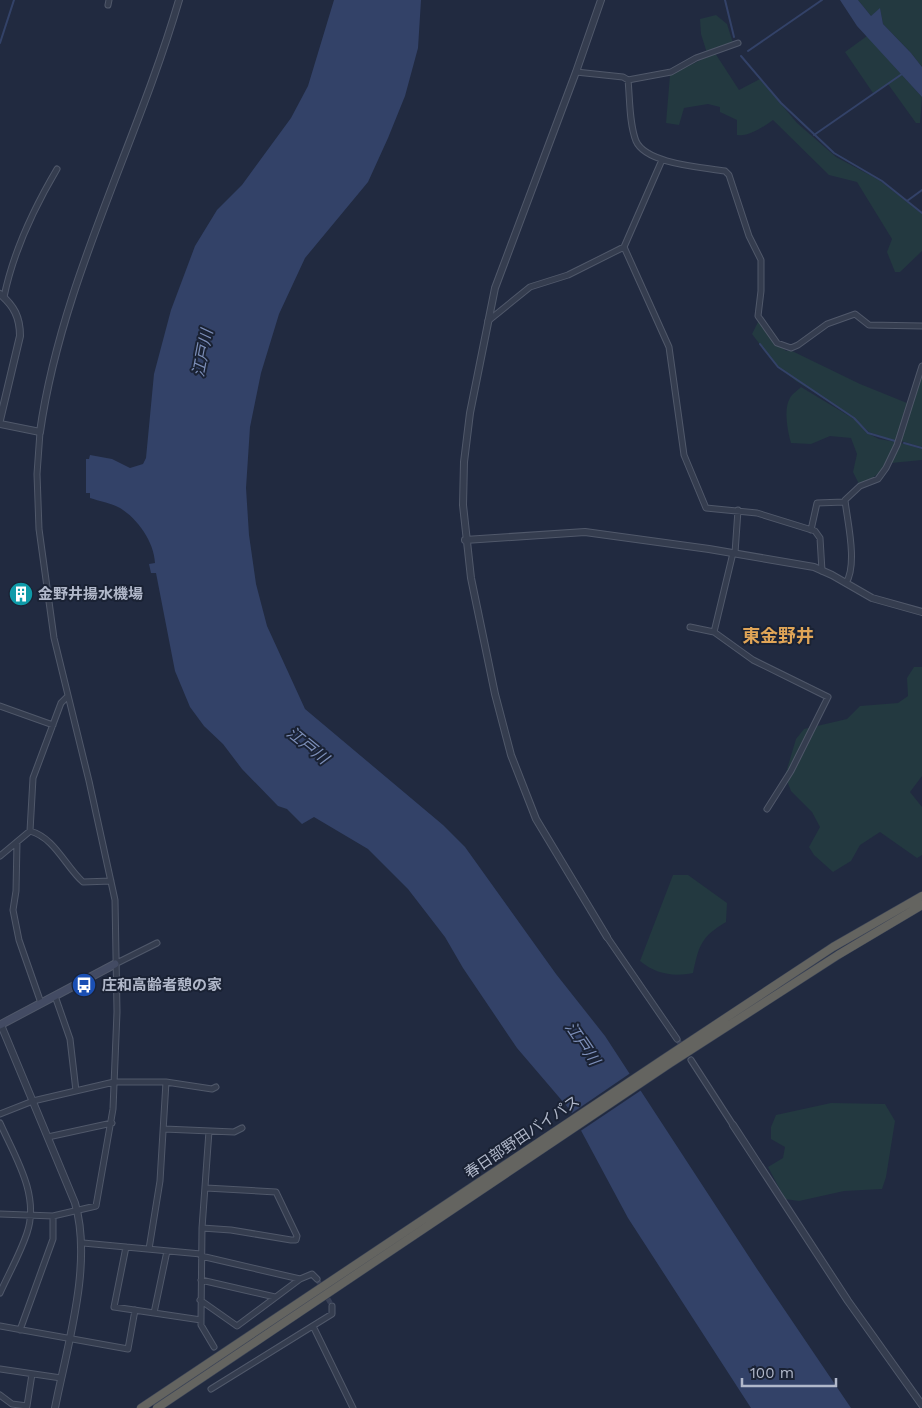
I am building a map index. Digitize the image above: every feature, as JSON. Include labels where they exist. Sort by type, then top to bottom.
[{"type":"highway","name":"春日部野田バイパス","points":[[157,1408],[833,947],[922,896]]},
{"type":"highway","name":"春日部野田バイパス","points":[[667,1061],[922,905]]},
{"type":"highway","name":"春日部野田バイパス","points":[[141,1408],[357,1270]]},
{"type":"main road","points":[[0,1025],[115,964]]},
{"type":"street","points":[[0,1214],[53,1216],[96,1206],[112,1123],[117,1012],[115,900],[54,638],[41,544],[37,474],[40,432],[52,366],[69,312],[179,0]]},
{"type":"street","points":[[601,0],[576,72],[502,266],[488,321],[472,393],[464,462],[465,540],[499,710],[522,788],[559,860],[607,937],[677,1039]]},
{"type":"street","points":[[576,72],[623,77],[628,80],[671,72],[696,58],[738,43]]},
{"type":"street","points":[[628,80],[633,129],[636,142],[642,151],[662,160],[725,171],[729,175],[749,236],[760,260],[761,291],[758,316],[777,343],[791,348],[827,324],[855,314],[870,325],[922,326]]},
{"type":"street","points":[[488,321],[530,287],[568,274],[624,247],[662,160]]},
{"type":"street","points":[[40,432],[0,422],[20,336],[20,323],[16,311],[2,295],[26,228],[38,201],[57,169]]},
{"type":"street","points":[[624,247],[669,347],[684,455],[706,508],[738,510],[772,517],[818,533],[822,571]]},
{"type":"street","points":[[844,502],[845,498],[852,492],[878,479],[886,468],[897,445],[922,366]]},
{"type":"street","points":[[811,530],[817,503],[844,502]]},
{"type":"street","points":[[844,502],[848,510],[850,548],[850,576],[846,583]]},
{"type":"street","points":[[714,632],[734,553],[738,510]]},
{"type":"street","points":[[465,540],[558,532],[585,532],[734,553],[799,564],[822,571],[872,598],[922,612]]},
{"type":"street","points":[[690,627],[714,632],[753,660],[828,697],[791,771],[767,809]]},
{"type":"street","points":[[0,856],[30,831],[33,778],[61,703],[67,697]]},
{"type":"street","points":[[0,706],[53,724]]},
{"type":"street","points":[[30,831],[35,832],[60,852],[83,882],[112,881]]},
{"type":"street","points":[[17,842],[16,891],[13,910],[19,940],[42,1003]]},
{"type":"street","points":[[115,964],[157,943]]},
{"type":"street","points":[[55,996],[70,1040],[76,1091]]},
{"type":"street","points":[[0,1025],[78,1211],[83,1243],[82,1266],[55,1408]]},
{"type":"street","points":[[691,1060],[848,1301],[922,1405]]},
{"type":"street","points":[[0,1114],[33,1101],[114,1082],[166,1082],[212,1089],[216,1087]]},
{"type":"street","points":[[149,1249],[160,1181],[166,1082]]},
{"type":"street","points":[[0,1123],[27,1186],[30,1216],[27,1234],[0,1293]]},
{"type":"street","points":[[48,1136],[112,1123]]},
{"type":"street","points":[[164,1129],[234,1132],[242,1128]]},
{"type":"street","points":[[209,1131],[202,1228],[200,1300],[201,1325],[214,1347]]},
{"type":"street","points":[[202,1228],[231,1230],[291,1240],[296,1240],[297,1236],[276,1192],[206,1188]]},
{"type":"street","points":[[20,1330],[53,1239],[53,1216]]},
{"type":"street","points":[[83,1243],[201,1255],[300,1280]]},
{"type":"street","points":[[126,1247],[114,1307],[201,1320]]},
{"type":"street","points":[[154,1313],[166,1251]]},
{"type":"street","points":[[200,1300],[238,1326],[300,1280],[312,1274],[317,1279]]},
{"type":"street","points":[[201,1280],[275,1298]]},
{"type":"street","points":[[211,1389],[332,1314],[332,1306]]},
{"type":"street","points":[[0,1326],[128,1350],[135,1310]]},
{"type":"street","points":[[313,1326],[353,1408]]},
{"type":"street","points":[[0,1369],[61,1378]]},
{"type":"street","points":[[0,1395],[12,1404],[27,1407],[32,1374]]},
{"type":"shaded area","points":[[858,0],[922,0],[922,67],[883,24],[880,9],[871,16]]},
{"type":"shaded area","points":[[716,15],[727,24],[733,43],[707,53],[701,34],[700,19]]},
{"type":"shaded area","points":[[867,36],[922,97],[920,123],[916,123],[888,84],[873,93],[845,52]]},
{"type":"shaded area","points":[[715,53],[739,90],[760,79],[797,123],[836,157],[879,180],[922,214],[922,251],[900,272],[895,272],[887,252],[892,239],[857,182],[829,175],[773,120],[751,133],[737,135],[737,120],[720,112],[720,107],[708,104],[684,108],[679,125],[666,123],[670,75]]},
{"type":"shaded area","points":[[759,320],[774,340],[786,351],[790,350],[860,384],[907,403],[896,441],[869,432],[852,416],[796,381],[774,363],[752,334]]},
{"type":"shaded area","points":[[922,376],[922,447],[901,441]]},
{"type":"shaded area","points":[[801,387],[854,419],[867,433],[879,439],[896,442],[887,463],[878,473],[859,484],[853,472],[857,454],[851,438],[830,436],[811,444],[791,443],[786,414],[787,408],[791,397]]},
{"type":"shaded area","points":[[901,443],[922,449],[922,460],[891,463]]},
{"type":"shaded area","points":[[914,667],[922,667],[922,776],[910,792],[922,807],[922,855],[917,858],[880,832],[860,845],[851,861],[833,872],[814,855],[809,847],[820,827],[812,812],[791,791],[785,776],[796,739],[804,729],[847,719],[860,706],[898,703],[908,696],[907,678]]},
{"type":"shaded area","points":[[673,875],[688,875],[727,903],[726,922],[711,932],[702,943],[693,973],[679,975],[659,972],[640,961]]},
{"type":"shaded area","points":[[831,1103],[885,1104],[895,1121],[886,1177],[882,1189],[844,1191],[799,1201],[785,1199],[768,1167],[783,1158],[785,1147],[771,1139],[771,1127],[776,1115]]},
{"type":"water","name":"江戸川","points":[[334,0],[421,0],[418,48],[405,96],[368,182],[305,258],[279,314],[261,373],[250,427],[246,488],[249,535],[256,584],[267,626],[305,709],[443,825],[465,847],[556,974],[605,1036],[757,1269],[851,1408],[751,1408],[628,1218],[570,1110],[517,1048],[463,968],[445,937],[408,889],[368,849],[314,817],[302,824],[287,809],[278,806],[242,769],[223,744],[204,726],[190,707],[175,671],[156,573],[151,573],[149,564],[155,563],[152,547],[139,525],[127,513],[113,505],[90,498],[90,493],[86,493],[86,459],[89,459],[90,455],[112,459],[130,468],[143,464],[146,458],[154,374],[171,310],[195,246],[217,210],[242,185],[291,118],[308,86]]},
{"type":"water","points":[[840,0],[858,0],[871,16],[880,8],[883,24],[922,67],[922,97],[857,26]]},
{"type":"pier","points":[[632,1072],[643,1089],[579,1132],[569,1115]]},
{"type":"waterway","points":[[0,43],[14,0]]},
{"type":"waterway","points":[[725,0],[734,37]]},
{"type":"waterway","points":[[748,51],[822,0]]},
{"type":"waterway","points":[[741,56],[781,103],[834,153],[882,181],[922,213]]},
{"type":"waterway","points":[[814,135],[902,74]]},
{"type":"waterway","points":[[907,201],[922,190]]},
{"type":"waterway","points":[[760,344],[778,367],[854,418],[868,433],[895,441]]},
{"type":"waterway","points":[[904,443],[922,448]]},
{"type":"tunnel","points":[[677,1039],[691,1060]]},
{"type":"tunnel","points":[[317,1279],[332,1306]]},
{"type":"place","name":"金野井揚水機場","points":[[21,594]]},
{"type":"place","name":"庄和高齢者憩の家","points":[[84,985]]},
{"type":"district","name":"東金野井","points":[[778,636]]}]
